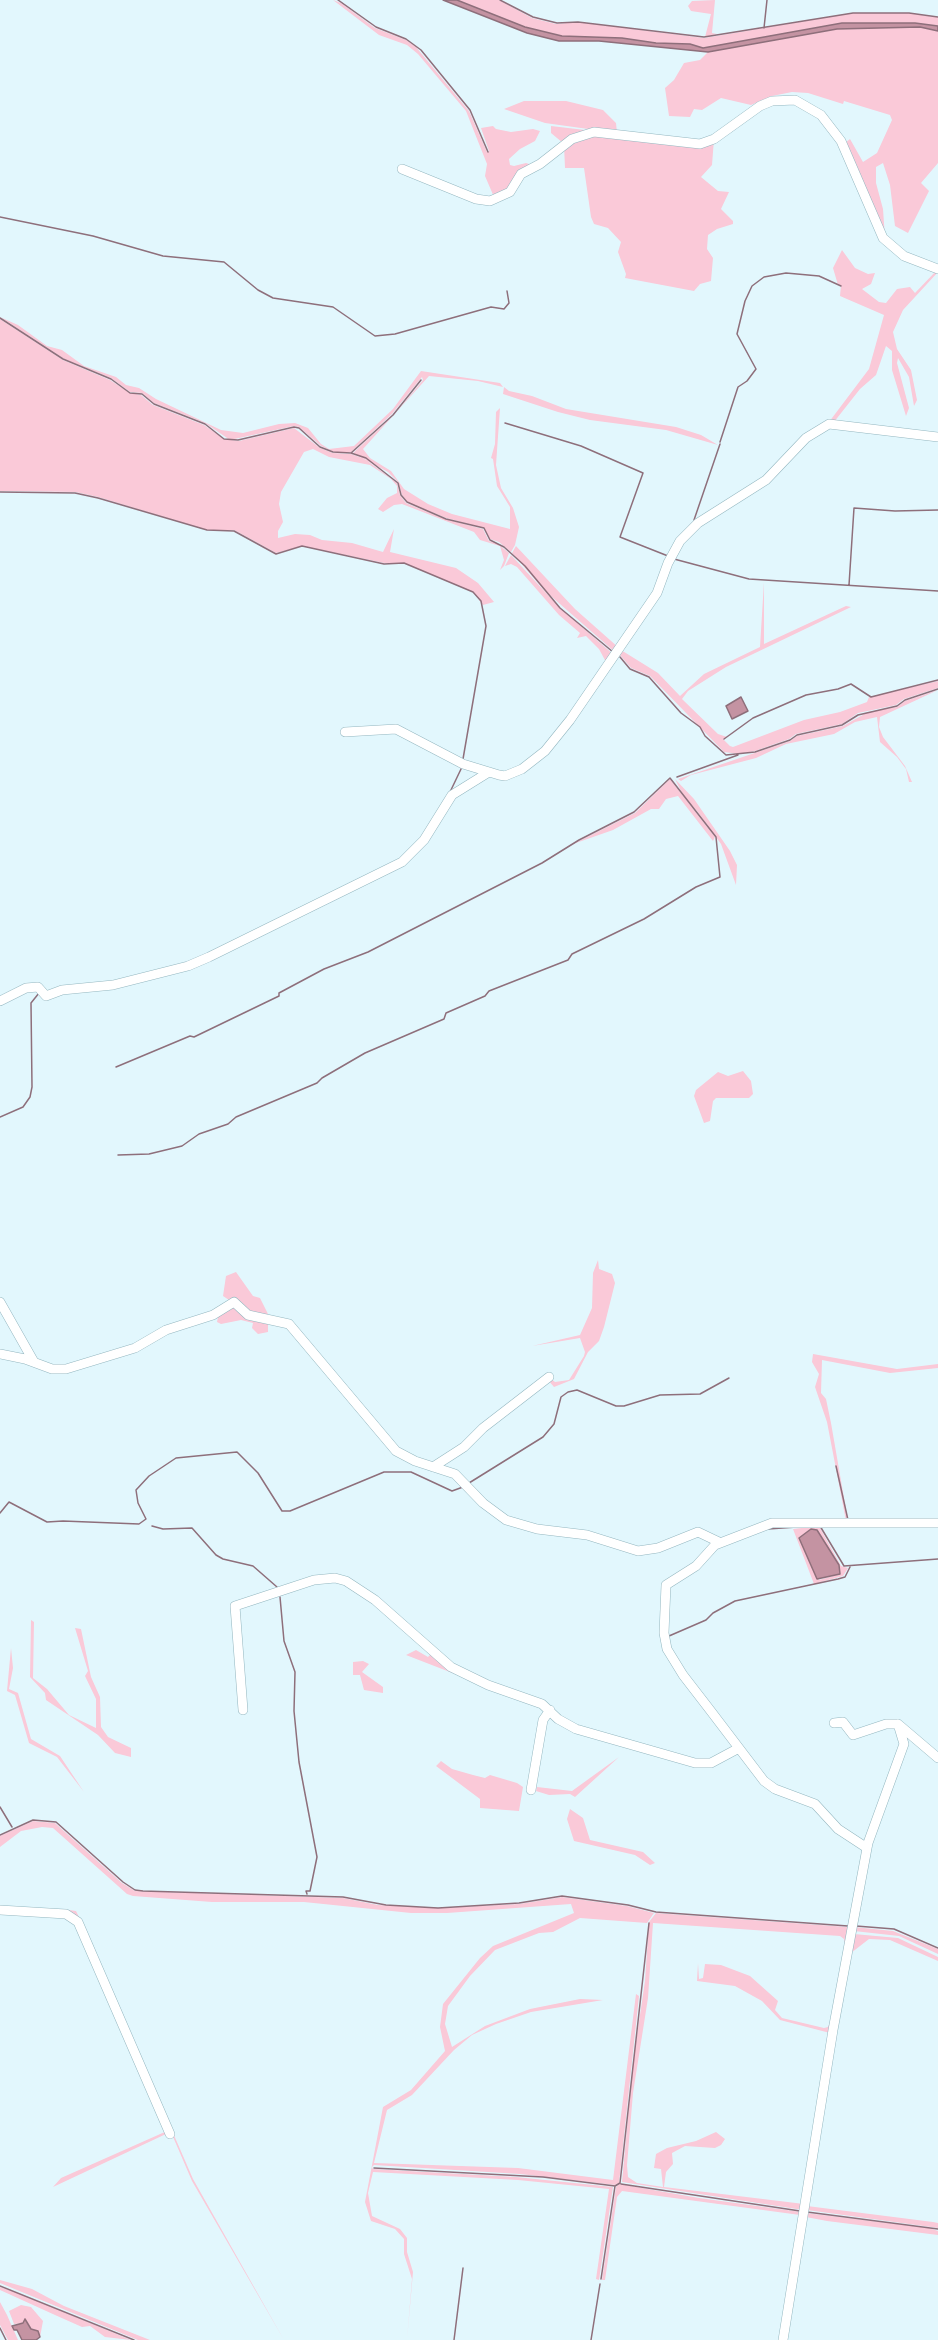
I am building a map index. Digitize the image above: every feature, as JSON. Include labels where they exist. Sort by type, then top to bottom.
[{"type":"street","points":[[402,169],[476,199],[489,201],[510,192],[521,174],[540,164],[572,139],[594,132],[700,144],[714,139],[760,106],[772,101],[795,100],[821,115],[841,141],[883,238],[904,256],[938,269]]},
{"type":"street","points":[[345,732],[387,729],[403,731],[451,758],[506,776],[531,763],[545,751],[599,680],[657,593],[671,556],[686,534],[711,513],[766,480],[806,438],[829,424],[938,437]]},
{"type":"street","points":[[0,1001],[26,988],[38,987],[46,996],[62,990],[113,985],[188,966],[209,957],[402,862],[424,840],[452,795],[489,772]]},
{"type":"street","points":[[0,1302],[34,1362]]},
{"type":"street","points":[[0,1354],[52,1369],[66,1369],[135,1348],[166,1330],[213,1315],[234,1302],[249,1314],[290,1324],[396,1451],[409,1459],[455,1474],[494,1512],[506,1520],[527,1527],[587,1535],[638,1551],[658,1548],[698,1532],[719,1542]]},
{"type":"street","points":[[433,1467],[464,1447],[483,1428],[549,1377]]},
{"type":"street","points":[[867,1848],[838,1829],[815,1804],[775,1789],[764,1781],[674,1661],[664,1633],[666,1586],[696,1566],[719,1542],[772,1523],[938,1523]]},
{"type":"street","points":[[243,1710],[235,1606],[328,1578],[346,1581],[363,1592],[451,1667],[488,1685],[536,1701],[576,1729],[684,1761],[711,1762],[739,1748]]},
{"type":"street","points":[[531,1790],[543,1720],[550,1710]]},
{"type":"street","points":[[834,1723],[843,1722],[853,1736],[886,1724],[898,1724],[938,1758]]},
{"type":"street","points":[[783,2340],[833,2030],[867,1848],[904,1744],[898,1724]]},
{"type":"street","points":[[904,1744],[921,1742]]},
{"type":"street","points":[[0,1910],[66,1914],[78,1922],[170,2134]]},
{"type":"shaded area","points":[[333,0],[341,3],[375,28],[406,40],[416,47],[469,111],[487,152],[489,151],[481,128],[493,126],[496,129],[511,132],[533,129],[540,131],[535,141],[520,149],[509,159],[510,165],[526,163],[532,165],[509,189],[494,197],[485,176],[487,164],[466,111],[418,54],[407,45],[379,35]]},
{"type":"shaded area","points":[[443,0],[457,0],[525,27],[562,36],[622,38],[656,43],[690,44],[703,48],[842,23],[915,23],[938,26],[938,31],[920,27],[837,29],[708,52],[599,41],[559,41],[527,33]]},
{"type":"shaded area","points":[[457,0],[499,0],[532,18],[556,24],[578,22],[704,38],[853,13],[909,13],[938,17],[938,26],[915,23],[842,23],[703,48],[690,44],[656,43],[622,38],[562,36],[525,27]]},
{"type":"shaded area","points":[[715,0],[712,33],[717,34],[705,37],[711,14],[691,11],[688,6],[692,1]]},
{"type":"shaded area","points":[[870,26],[920,27],[938,31],[938,163],[921,183],[929,191],[908,233],[895,226],[890,185],[883,163],[876,167],[876,183],[883,209],[885,238],[859,171],[845,143],[850,139],[863,162],[877,153],[892,120],[890,115],[844,101],[843,104],[808,93],[792,92],[772,96],[751,105],[721,98],[702,110],[694,109],[690,117],[669,116],[665,88],[674,80],[684,63],[700,60],[708,52],[837,29]]},
{"type":"shaded area","points":[[524,101],[566,101],[603,110],[616,123],[617,133],[545,123],[504,109]]},
{"type":"shaded area","points":[[551,126],[589,132],[563,143],[551,133]]},
{"type":"shaded area","points":[[590,134],[681,144],[714,139],[712,165],[701,177],[718,191],[729,192],[721,209],[733,221],[733,224],[717,229],[708,235],[707,249],[713,258],[711,281],[700,284],[694,291],[625,278],[626,274],[618,252],[621,242],[608,228],[594,224],[591,217],[584,168],[565,168],[564,145]]},
{"type":"shaded area","points":[[842,250],[855,268],[868,274],[875,273],[871,284],[862,289],[879,302],[886,303],[897,289],[910,287],[915,293],[937,270],[938,272],[903,310],[893,332],[897,349],[911,370],[917,400],[914,406],[909,377],[898,358],[897,363],[909,408],[906,416],[892,370],[892,351],[886,346],[876,375],[860,389],[834,422],[829,422],[869,369],[884,315],[840,296],[841,285],[838,285],[833,268]]},
{"type":"shaded area","points":[[0,317],[18,325],[47,346],[62,350],[84,366],[116,377],[126,385],[139,388],[156,399],[221,430],[243,433],[279,424],[295,423],[308,428],[321,444],[329,449],[354,446],[393,409],[421,371],[500,383],[503,387],[478,381],[429,376],[397,412],[423,380],[422,377],[392,414],[351,452],[334,452],[321,446],[299,427],[294,426],[230,440],[205,423],[154,403],[142,393],[130,392],[111,378],[64,359]]},
{"type":"shaded area","points":[[0,319],[63,360],[110,380],[130,393],[141,395],[153,405],[204,425],[224,439],[239,441],[294,428],[320,448],[365,459],[397,483],[400,495],[406,503],[445,519],[483,529],[489,541],[498,544],[509,553],[504,566],[500,570],[504,560],[500,546],[480,540],[474,532],[402,504],[394,505],[383,512],[378,509],[387,498],[397,493],[397,486],[391,479],[370,465],[329,457],[313,449],[304,452],[281,492],[279,504],[283,522],[278,531],[278,538],[295,534],[310,535],[322,540],[352,543],[383,552],[394,529],[390,552],[456,568],[478,583],[494,602],[483,605],[473,592],[404,563],[384,563],[302,546],[276,553],[234,530],[207,530],[98,497],[75,492],[0,491]]},
{"type":"shaded area","points":[[504,387],[509,391],[532,396],[566,409],[676,427],[701,435],[718,445],[666,430],[590,420],[558,412],[503,394]]},
{"type":"shaded area","points":[[500,408],[496,465],[501,488],[513,508],[519,527],[511,552],[499,542],[490,539],[484,528],[446,518],[407,502],[398,482],[388,472],[353,453],[392,416],[363,449],[370,458],[391,471],[404,489],[428,504],[452,514],[510,529],[510,507],[497,486],[491,458],[495,444],[496,412]]},
{"type":"shaded area","points":[[516,546],[575,609],[619,648],[616,653],[544,590],[512,553]]},
{"type":"shaded area","points":[[511,555],[560,608],[614,655],[606,662],[599,649],[586,636],[577,638],[580,633],[559,615],[517,567],[511,564],[505,566]]},
{"type":"shaded area","points":[[764,582],[764,644],[846,606],[851,607],[726,667],[688,691],[682,699],[718,734],[727,737],[723,739],[730,746],[733,747],[804,720],[840,712],[867,702],[869,697],[938,681],[938,688],[904,699],[896,705],[858,713],[842,724],[796,734],[789,739],[755,751],[739,754],[724,752],[650,676],[631,668],[619,654],[621,650],[658,673],[680,696],[704,674],[760,647]]},
{"type":"shaded area","points":[[938,690],[880,717],[879,727],[883,737],[905,766],[912,782],[909,782],[906,769],[897,757],[880,742],[877,717],[855,722],[834,734],[786,744],[756,758],[691,775],[681,781],[678,779],[790,741],[797,736],[843,726],[868,712],[897,707],[905,701]]},
{"type":"shaded area","points":[[741,697],[748,711],[732,719],[726,706]]},
{"type":"shaded area","points":[[670,779],[715,837],[713,841],[678,796],[666,799],[659,809],[651,809],[613,830],[573,844],[635,813]]},
{"type":"shaded area","points":[[675,779],[694,799],[730,851],[737,865],[736,885],[721,844],[684,797]]},
{"type":"shaded area","points":[[743,1071],[751,1081],[753,1094],[749,1098],[716,1098],[713,1101],[710,1121],[704,1123],[694,1096],[696,1090],[718,1072],[728,1076]]},
{"type":"shaded area","points":[[598,1260],[599,1269],[612,1274],[615,1283],[604,1327],[599,1341],[588,1352],[574,1379],[554,1387],[548,1380],[550,1378],[555,1382],[569,1380],[584,1356],[585,1352],[580,1338],[532,1346],[580,1335],[592,1308],[593,1273]]},
{"type":"shaded area","points":[[236,1272],[253,1296],[260,1298],[269,1316],[250,1314],[223,1296],[226,1276]]},
{"type":"shaded area","points":[[231,1304],[268,1319],[268,1332],[258,1334],[252,1328],[253,1323],[241,1320],[221,1324],[217,1322],[219,1312]]},
{"type":"shaded area","points":[[813,1354],[897,1369],[938,1364],[938,1368],[890,1373],[822,1360],[821,1393],[826,1399],[848,1521],[846,1521],[827,1422],[815,1387],[819,1374],[812,1362]]},
{"type":"shaded area","points":[[819,1526],[841,1566],[848,1568],[843,1576],[814,1584],[793,1529]],"holes":[[[817,1530],[839,1565],[840,1574],[819,1580],[799,1538]]]},
{"type":"shaded area","points":[[811,1529],[817,1530],[839,1565],[840,1574],[817,1579],[799,1538]]},
{"type":"shaded area","points":[[31,1620],[34,1622],[33,1678],[47,1689],[69,1715],[96,1728],[96,1699],[85,1676],[88,1671],[75,1628],[81,1629],[91,1677],[100,1697],[101,1727],[108,1737],[131,1748],[131,1757],[115,1753],[98,1735],[46,1700],[45,1693],[30,1677]]},
{"type":"shaded area","points":[[11,1648],[13,1668],[9,1689],[18,1693],[31,1739],[60,1756],[84,1792],[57,1757],[29,1743],[15,1695],[7,1691]]},
{"type":"shaded area","points":[[416,1650],[428,1657],[432,1653],[455,1674],[406,1655]]},
{"type":"shaded area","points":[[363,1661],[369,1664],[362,1672],[383,1687],[383,1693],[364,1690],[360,1675],[353,1675],[353,1662]]},
{"type":"shaded area","points":[[619,1757],[575,1797],[570,1794],[549,1795],[536,1791],[537,1787],[572,1791]]},
{"type":"shaded area","points":[[441,1761],[452,1769],[485,1778],[490,1775],[517,1783],[523,1787],[519,1811],[480,1808],[480,1799],[436,1766]]},
{"type":"shaded area","points":[[570,1809],[583,1818],[590,1840],[643,1852],[655,1863],[650,1865],[635,1855],[574,1841],[567,1819]]},
{"type":"shaded area","points":[[33,1821],[55,1823],[122,1883],[135,1891],[343,1898],[378,1905],[438,1908],[519,1904],[562,1897],[627,1906],[654,1913],[647,1923],[580,1918],[553,1932],[539,1933],[495,1950],[470,1976],[448,2006],[445,2024],[452,2047],[485,2026],[530,2009],[580,1999],[603,2000],[531,2012],[472,2035],[454,2050],[412,2095],[387,2110],[374,2163],[518,2168],[613,2180],[636,1994],[639,1996],[619,2183],[615,2185],[520,2174],[374,2165],[372,2167],[373,2169],[516,2177],[613,2187],[599,2280],[596,2279],[609,2189],[518,2180],[373,2172],[368,2193],[372,2216],[400,2229],[407,2238],[407,2252],[413,2272],[407,2340],[412,2279],[404,2254],[404,2239],[395,2229],[371,2221],[365,2202],[383,2107],[411,2090],[445,2051],[440,2027],[443,2004],[480,1958],[493,1946],[574,1913],[571,1904],[447,1913],[411,1913],[304,1902],[212,1902],[133,1896],[127,1894],[53,1828],[42,1827],[21,1831],[0,1847],[0,1836]]},
{"type":"shaded area","points":[[76,1911],[82,1923],[193,2179],[284,2340],[192,2181],[89,1941],[67,1912]]},
{"type":"shaded area","points":[[656,1913],[848,1927],[846,1949],[844,1939],[840,1936],[653,1923],[648,1998],[633,2093],[628,2177],[637,2183],[663,2187],[661,2169],[654,2168],[656,2154],[667,2148],[696,2141],[716,2132],[725,2139],[715,2148],[685,2146],[672,2153],[673,2164],[666,2172],[664,2187],[804,2204],[803,2210],[622,2182],[633,2063],[645,1981],[649,1922]]},
{"type":"shaded area","points":[[854,1927],[893,1931],[938,1949],[938,1954],[899,1936],[854,1931]]},
{"type":"shaded area","points":[[854,1934],[898,1938],[938,1957],[938,1961],[890,1940],[869,1939],[851,1953]]},
{"type":"shaded area","points":[[698,1963],[699,1979],[703,1978],[705,1964],[721,1965],[750,1976],[778,2001],[775,2010],[782,2018],[824,2028],[828,2027],[835,2011],[830,2033],[780,2020],[762,2001],[735,1986],[697,1981]]},
{"type":"shaded area","points":[[167,2131],[166,2134],[53,2187],[61,2178]]},
{"type":"shaded area","points":[[619,2184],[801,2212],[800,2215],[622,2191],[617,2197],[605,2280],[602,2280],[616,2187]]},
{"type":"shaded area","points":[[807,2206],[933,2222],[938,2223],[938,2228],[807,2210]]},
{"type":"shaded area","points":[[806,2213],[929,2228],[938,2231],[938,2235],[827,2221],[806,2217]]},
{"type":"shaded area","points":[[0,2280],[32,2289],[64,2306],[150,2340],[138,2340],[0,2283]]},
{"type":"shaded area","points":[[0,2287],[131,2340],[105,2337],[90,2326],[82,2327],[0,2290]]},
{"type":"shaded area","points":[[0,2302],[18,2340],[8,2340],[0,2325]]},
{"type":"shaded area","points":[[21,2305],[31,2307],[43,2321],[40,2337],[38,2331],[31,2329],[27,2323],[14,2324],[9,2311]]},
{"type":"shaded area","points":[[25,2319],[31,2329],[38,2331],[40,2337],[36,2340],[22,2340],[17,2330],[14,2330],[12,2326],[23,2323]]},
{"type":"waterway","points":[[338,0],[376,27],[406,39],[421,50],[470,110],[488,152]]},
{"type":"waterway","points":[[500,0],[533,17],[557,23],[578,22],[704,37],[853,13],[909,13],[938,17]]},
{"type":"waterway","points":[[764,28],[767,0]]},
{"type":"waterway","points":[[0,217],[93,236],[163,256],[224,262],[258,290],[273,298],[333,307],[375,336],[395,334],[491,307],[504,309],[509,303],[507,291]]},
{"type":"waterway","points":[[720,442],[738,387],[747,381],[756,369],[737,334],[745,301],[752,286],[764,277],[786,273],[819,276],[841,286]]},
{"type":"waterway","points":[[0,318],[63,359],[111,379],[130,393],[142,394],[154,404],[205,424],[224,439],[238,440],[294,427],[299,428],[320,447],[333,452],[351,453],[366,458],[398,483],[401,495],[407,502],[446,519],[484,528],[490,540],[504,547],[525,566],[560,608],[613,652]]},
{"type":"waterway","points":[[351,453],[393,415],[421,380]]},
{"type":"waterway","points":[[505,423],[581,446],[643,473],[620,537],[668,556]]},
{"type":"waterway","points":[[694,520],[720,444]]},
{"type":"waterway","points":[[0,492],[75,493],[207,530],[234,531],[276,554],[302,546],[384,564],[404,563],[473,592],[481,601],[486,626],[463,759]]},
{"type":"waterway","points":[[849,585],[854,508],[895,511],[938,510]]},
{"type":"waterway","points":[[674,559],[749,579],[938,591]]},
{"type":"waterway","points":[[620,657],[630,669],[649,677],[681,713],[700,727],[705,736],[726,755],[755,752],[790,740],[797,735],[842,725],[858,715],[897,706],[905,700],[938,689]]},
{"type":"waterway","points":[[724,739],[753,718],[806,695],[851,684],[871,697],[938,680]]},
{"type":"waterway","points":[[677,777],[738,755]]},
{"type":"waterway","points":[[450,792],[462,767]]},
{"type":"waterway","points":[[116,1067],[190,1036],[194,1037],[279,996],[279,993],[324,969],[368,952],[542,863],[579,840],[634,812],[670,778],[716,837],[720,877],[696,887],[644,919],[572,954],[568,960],[489,991],[485,996],[446,1013],[444,1019],[365,1053],[317,1083],[236,1117],[228,1124],[199,1134],[182,1146],[149,1154],[118,1155]]},
{"type":"waterway","points":[[0,1117],[23,1107],[30,1097],[32,1087],[31,1003],[39,993]]},
{"type":"waterway","points":[[469,1483],[543,1437],[554,1424],[561,1397],[568,1392],[577,1390],[616,1406],[624,1406],[660,1395],[700,1394],[729,1378]]},
{"type":"waterway","points":[[0,1513],[9,1502],[47,1522],[139,1524],[146,1519],[138,1503],[136,1490],[149,1476],[176,1458],[237,1452],[258,1473],[282,1511],[290,1511],[384,1472],[411,1472],[452,1491],[463,1487]]},
{"type":"waterway","points":[[836,1466],[848,1520]]},
{"type":"waterway","points":[[152,1526],[163,1529],[192,1528],[216,1555],[223,1559],[253,1566],[277,1587]]},
{"type":"waterway","points":[[820,1526],[844,1566],[938,1559]]},
{"type":"waterway","points":[[768,1529],[797,1527]]},
{"type":"waterway","points":[[669,1636],[706,1620],[713,1613],[735,1601],[845,1577],[850,1567]]},
{"type":"waterway","points":[[280,1597],[284,1641],[295,1672],[294,1711],[299,1762],[317,1857],[310,1891],[306,1891],[307,1894]]},
{"type":"waterway","points":[[0,1807],[12,1827]]},
{"type":"waterway","points":[[0,1835],[33,1820],[56,1822],[123,1882],[135,1890],[143,1891],[343,1897],[386,1905],[438,1908],[519,1903],[562,1896],[628,1905],[656,1912],[848,1926]]},
{"type":"waterway","points":[[601,2279],[615,2186],[620,2183],[649,1923]]},
{"type":"waterway","points":[[856,1926],[894,1929],[938,1948]]},
{"type":"waterway","points":[[374,2168],[543,2177],[615,2186]]},
{"type":"waterway","points":[[621,2184],[800,2211]]},
{"type":"waterway","points":[[807,2212],[938,2229]]},
{"type":"waterway","points":[[454,2340],[463,2268]]},
{"type":"waterway","points":[[591,2340],[600,2284]]},
{"type":"waterway","points":[[0,2286],[134,2340]]},
{"type":"waterway","points":[[0,2328],[6,2340]]}]
